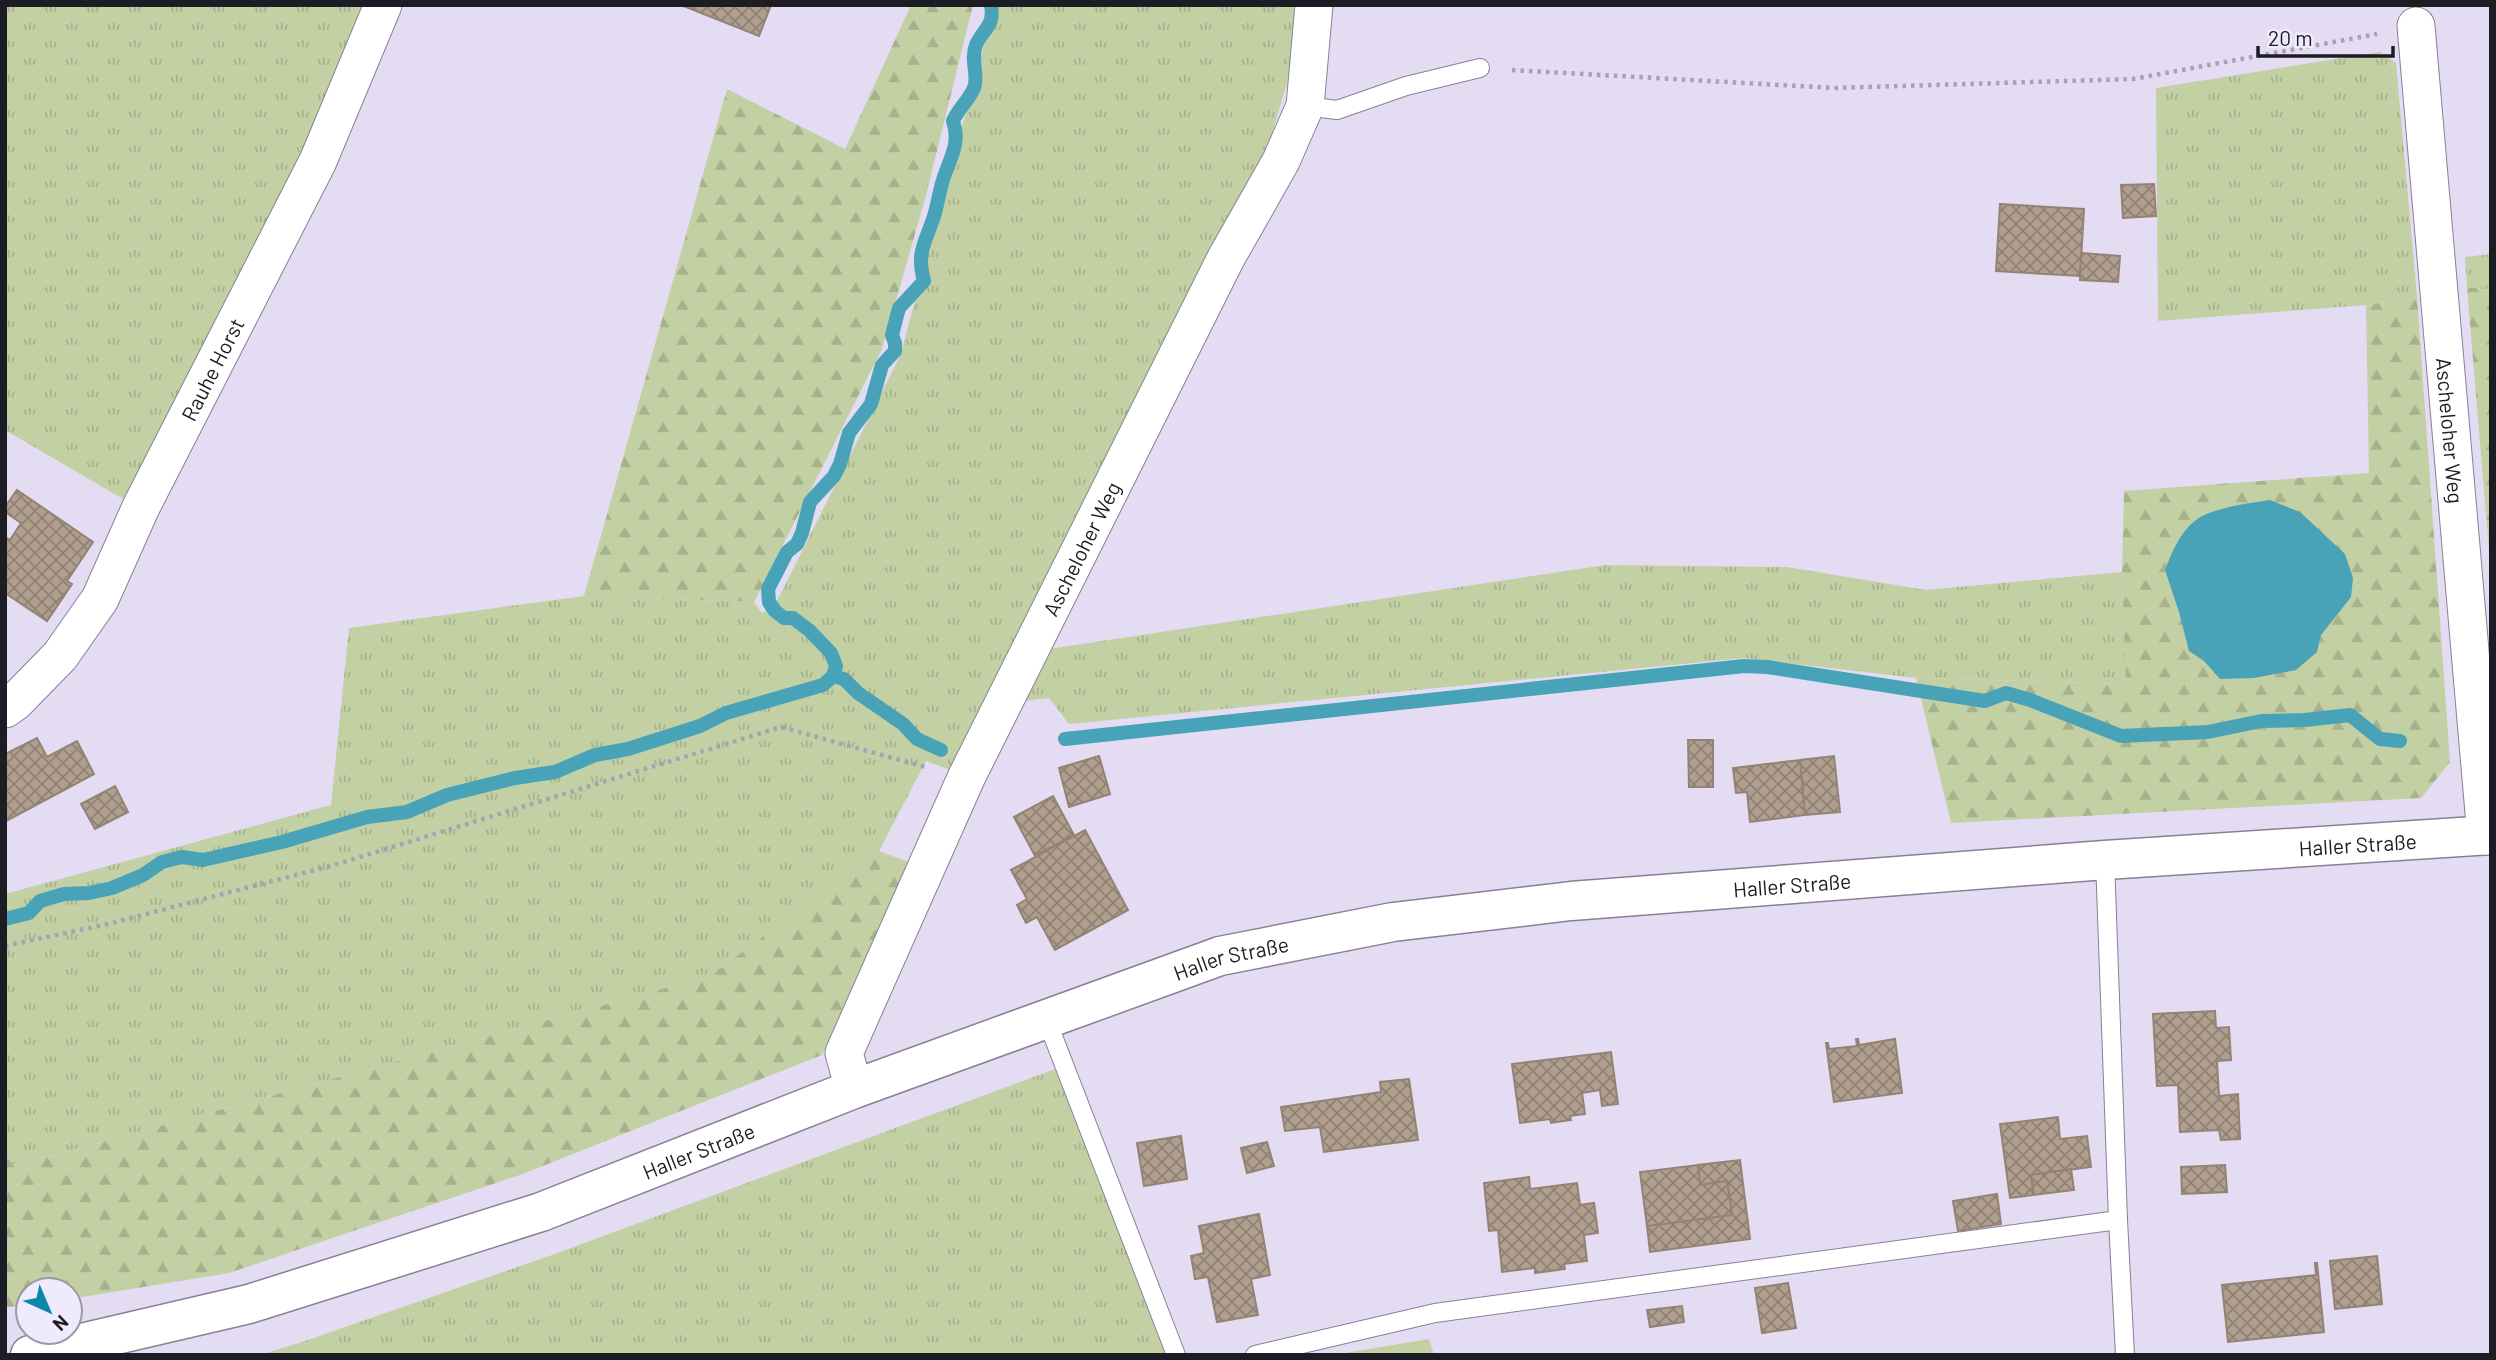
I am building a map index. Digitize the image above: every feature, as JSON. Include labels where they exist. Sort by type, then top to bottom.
[{"type":"street","name":"Rauhe Horst","points":[[5,709],[60,656],[100,599],[141,507],[318,161],[383,5]]},
{"type":"street","name":"Ascheloher Weg","points":[[854,1089],[844,1053],[966,778],[1226,258],[1282,161],[1305,106],[1314,5]]},
{"type":"street","name":"Ascheloher Weg","points":[[2416,26],[2488,835]]},
{"type":"street","name":"Haller Straße","points":[[5,1347],[41,1352],[249,1304],[541,1212],[854,1089],[1220,956],[1393,922],[1571,901],[2105,860],[2488,835]]},
{"type":"lane","points":[[1305,106],[1337,110],[1406,86],[1480,68]]},
{"type":"lane","points":[[2105,860],[2118,1220],[2126,1355]]},
{"type":"lane","points":[[1046,1018],[1176,1355]]},
{"type":"lane","points":[[1255,1355],[1435,1313],[2118,1220]]},
{"type":"path","points":[[1480,68],[1834,88],[2133,79],[2416,26]]},
{"type":"path","points":[[5,946],[108,924],[334,865],[781,727],[966,778]]},
{"type":"green space","points":[[5,5],[367,5],[302,160],[123,499],[5,430]]},
{"type":"green space","points":[[911,5],[973,5],[925,199],[882,349],[754,602],[584,596],[727,89],[845,149]]},
{"type":"green space","points":[[995,5],[1300,5],[1295,56],[1265,157],[953,771],[926,761],[879,851],[711,976],[14,1166],[5,1155],[5,894],[331,805],[349,628],[584,596],[754,602],[762,613],[776,603],[900,356]]},
{"type":"green space","points":[[2380,52],[2396,63],[2417,297],[2366,305],[2158,321],[2156,88]]},
{"type":"green space","points":[[2491,254],[2491,290],[2467,287],[2465,257]]},
{"type":"green space","points":[[2467,287],[2491,290],[2491,574]]},
{"type":"green space","points":[[2417,297],[2450,762],[2421,798],[1951,823],[1916,678],[2126,684],[2122,572],[2124,491],[2369,473],[2366,305]]},
{"type":"green space","points":[[1606,565],[1787,567],[1926,590],[2122,572],[2127,684],[1916,678],[1744,658],[1069,724],[1049,698],[1022,701],[1049,649]]},
{"type":"green space","points":[[879,851],[911,863],[822,1055],[520,1175],[229,1273],[84,1297],[84,1276],[14,1276],[14,1307],[5,1307],[5,1155],[14,1166],[710,976]]},
{"type":"green space","points":[[1055,1069],[1169,1355],[260,1355],[552,1255]]},
{"type":"green space","points":[[1429,1339],[1434,1355],[1333,1355]]},
{"type":"water","points":[[2270,500],[2300,512],[2345,554],[2353,578],[2351,597],[2321,635],[2317,652],[2296,670],[2254,678],[2220,679],[2204,661],[2189,651],[2165,570],[2181,536],[2196,520],[2221,509]]},
{"type":"building","points":[[681,5],[771,5],[759,36]]},
{"type":"building","points":[[2154,184],[2156,216],[2123,218],[2121,185]]},
{"type":"building","points":[[2000,204],[2084,209],[2080,276],[1996,271]]},
{"type":"building","points":[[2081,253],[2120,256],[2118,282],[2080,280]]},
{"type":"building","points":[[17,490],[93,542],[67,581],[72,584],[47,621],[5,593],[5,537],[10,540],[21,523],[5,512],[5,507]]},
{"type":"building","points":[[37,738],[47,757],[77,741],[94,774],[6,821],[5,754]]},
{"type":"building","points":[[1688,740],[1713,740],[1713,787],[1689,787]]},
{"type":"building","points":[[1099,756],[1110,794],[1069,807],[1059,768]]},
{"type":"building","points":[[1834,756],[1840,812],[1805,815],[1800,760]]},
{"type":"building","points":[[1800,760],[1805,815],[1750,822],[1747,792],[1736,793],[1733,768]]},
{"type":"building","points":[[115,786],[128,812],[95,829],[81,804]]},
{"type":"building","points":[[1053,796],[1074,835],[1035,856],[1014,817]]},
{"type":"building","points":[[1085,830],[1128,910],[1055,950],[1037,917],[1026,923],[1017,905],[1027,899],[1011,870]]},
{"type":"building","points":[[2215,1011],[2216,1028],[2229,1027],[2231,1060],[2217,1061],[2219,1096],[2238,1094],[2240,1139],[2221,1140],[2219,1130],[2180,1132],[2178,1085],[2157,1086],[2153,1014]]},
{"type":"building","points":[[1856,1039],[1859,1045],[1895,1039],[1902,1093],[1834,1102],[1826,1043],[1829,1049],[1857,1046]]},
{"type":"building","points":[[1611,1052],[1618,1104],[1602,1106],[1600,1090],[1582,1093],[1585,1114],[1570,1116],[1571,1120],[1551,1123],[1550,1119],[1520,1123],[1512,1064]]},
{"type":"building","points":[[1409,1079],[1418,1140],[1324,1152],[1320,1127],[1285,1131],[1281,1107],[1381,1092],[1380,1082]]},
{"type":"building","points":[[2058,1117],[2060,1139],[2087,1136],[2091,1167],[2031,1175],[2034,1195],[2010,1198],[2000,1124]]},
{"type":"building","points":[[1181,1136],[1187,1179],[1144,1186],[1137,1143]]},
{"type":"building","points":[[1267,1142],[1274,1166],[1247,1173],[1241,1148]]},
{"type":"building","points":[[1740,1160],[1750,1239],[1650,1252],[1647,1226],[1732,1215],[1727,1181],[1700,1185],[1698,1165]]},
{"type":"building","points":[[1698,1165],[1700,1185],[1727,1181],[1732,1215],[1647,1226],[1640,1172]]},
{"type":"building","points":[[2225,1165],[2227,1192],[2182,1194],[2181,1167]]},
{"type":"building","points":[[2071,1169],[2074,1190],[2034,1195],[2031,1175]]},
{"type":"building","points":[[1529,1177],[1530,1189],[1577,1183],[1580,1205],[1594,1203],[1598,1233],[1584,1235],[1587,1261],[1564,1264],[1565,1269],[1535,1273],[1535,1268],[1502,1272],[1498,1230],[1489,1231],[1484,1183]]},
{"type":"building","points":[[1997,1194],[2001,1224],[1958,1231],[1953,1201]]},
{"type":"building","points":[[1259,1214],[1270,1275],[1251,1279],[1258,1315],[1217,1322],[1208,1277],[1195,1279],[1191,1256],[1204,1253],[1199,1226]]},
{"type":"building","points":[[2377,1256],[2382,1304],[2335,1309],[2330,1261]]},
{"type":"building","points":[[2315,1263],[2324,1332],[2228,1342],[2222,1285],[2316,1275]]},
{"type":"building","points":[[1788,1283],[1796,1328],[1762,1333],[1755,1288]]},
{"type":"building","points":[[1682,1306],[1684,1322],[1650,1327],[1647,1310]]},
{"type":"waterway","points":[[5,919],[29,913],[40,901],[64,894],[89,893],[112,888],[143,875],[162,862],[182,857],[203,860],[282,842],[367,817],[407,812],[447,795],[515,778],[555,772],[595,755],[628,749],[700,726],[726,713],[823,685],[833,676],[836,666],[831,653],[793,618],[784,618],[775,611],[769,602],[768,589],[787,552],[797,544],[810,502],[834,476],[849,433],[871,404],[882,365],[895,351],[892,335],[899,308],[924,281],[922,251],[954,148],[956,135],[953,121],[974,88],[974,51],[990,23],[991,5]]},
{"type":"waterway","points":[[1065,739],[1744,666],[1767,667],[1985,701],[2006,693],[2121,736],[2208,732],[2261,721],[2350,715],[2380,739],[2400,741]]},
{"type":"waterway","points":[[833,676],[844,679],[858,693],[903,724],[917,739],[941,750]]}]
